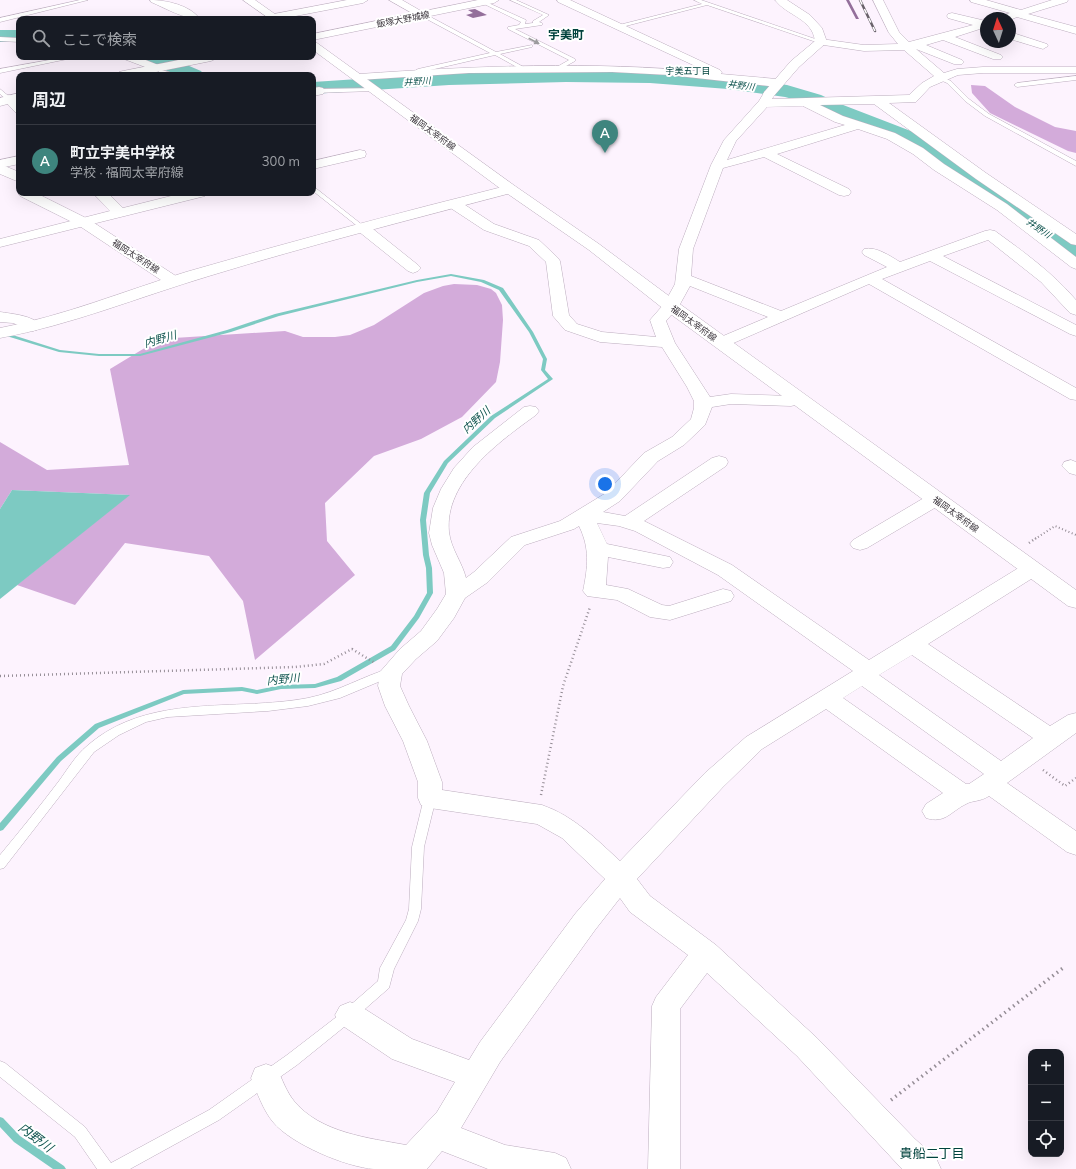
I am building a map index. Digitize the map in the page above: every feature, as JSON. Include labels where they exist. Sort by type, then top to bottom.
[{"type":"main road","points":[[252,0],[269,16]]},
{"type":"main road","name":"飯塚大野城線","points":[[316,36],[494,0]]},
{"type":"main road","points":[[766,99],[777,83],[795,64],[821,42],[821,35],[816,26],[780,0]]},
{"type":"main road","name":"福岡太宰府線","points":[[316,47],[510,189],[594,247],[671,306],[1076,601]]},
{"type":"main road","points":[[146,72],[161,70],[181,63],[196,60]]},
{"type":"main road","points":[[0,168],[16,176]]},
{"type":"main road","points":[[0,181],[16,189]]},
{"type":"main road","points":[[0,333],[26,328],[173,281],[510,189]]},
{"type":"main road","name":"福岡太宰府線","points":[[32,196],[88,221]]},
{"type":"main road","name":"福岡太宰府線","points":[[50,196],[173,281]]},
{"type":"street","points":[[155,0],[190,16]]},
{"type":"street","points":[[281,16],[363,0]]},
{"type":"street","points":[[394,0],[423,15]]},
{"type":"street","points":[[562,0],[729,78]]},
{"type":"street","points":[[878,0],[894,33],[910,45],[941,78]]},
{"type":"street","points":[[975,0],[995,5],[1042,22],[1060,25],[1076,30]]},
{"type":"street","points":[[995,5],[1007,0]]},
{"type":"street","points":[[1016,15],[1063,0]]},
{"type":"street","points":[[952,16],[980,24]]},
{"type":"street","points":[[821,42],[858,48],[910,45],[980,26]]},
{"type":"street","points":[[942,36],[997,57]]},
{"type":"street","points":[[1016,37],[1043,46]]},
{"type":"street","points":[[910,45],[958,62]]},
{"type":"street","points":[[136,60],[161,70]]},
{"type":"street","points":[[365,82],[415,73],[612,69],[669,72],[777,83]]},
{"type":"street","points":[[925,1169],[807,1047],[706,953],[640,904],[621,878],[571,831],[542,815],[430,798],[430,782],[415,741],[397,706],[390,686],[391,672],[408,654],[430,636],[457,594],[481,577],[518,541],[567,525],[613,497],[651,457],[678,441],[699,421],[703,403],[696,387],[667,343],[658,320],[671,306],[683,284],[686,249],[718,165],[730,140],[766,99],[804,102],[830,102],[878,101],[912,98],[926,85],[958,72],[983,70],[1076,70]]},
{"type":"street","points":[[7,97],[16,106]]},
{"type":"street","points":[[878,101],[1036,215],[1076,241]]},
{"type":"street","points":[[804,102],[839,119],[891,136],[918,151],[939,167],[1002,207],[1076,264]]},
{"type":"street","points":[[830,102],[855,115],[904,133],[925,135]]},
{"type":"street","points":[[718,165],[728,164],[856,126]]},
{"type":"street","points":[[765,153],[844,192]]},
{"type":"street","points":[[316,164],[360,154]]},
{"type":"street","points":[[0,164],[16,161]]},
{"type":"street","points":[[105,196],[120,213]]},
{"type":"street","points":[[0,242],[188,196]]},
{"type":"street","points":[[454,204],[489,227],[534,243],[553,261],[561,316],[571,326],[600,337],[667,343]]},
{"type":"street","points":[[363,228],[413,268]]},
{"type":"street","points":[[722,343],[870,278],[990,234],[1018,254],[1060,291],[1076,310]]},
{"type":"street","points":[[870,252],[899,267]]},
{"type":"street","points":[[931,256],[1076,331]]},
{"type":"street","points":[[684,278],[782,317]]},
{"type":"street","points":[[870,278],[1076,395]]},
{"type":"street","points":[[0,317],[16,319],[26,328]]},
{"type":"street","points":[[703,403],[731,399],[791,401],[798,399]]},
{"type":"street","points":[[457,594],[454,573],[444,550],[439,528],[442,509],[451,490],[473,457],[495,437],[530,411]]},
{"type":"street","points":[[628,523],[719,462]]},
{"type":"street","points":[[860,544],[936,499]]},
{"type":"street","points":[[583,516],[600,517],[642,527],[725,570],[866,673],[1076,845]]},
{"type":"street","points":[[583,516],[593,530],[600,561],[594,591],[621,594],[658,612],[670,613],[723,596]]},
{"type":"street","points":[[596,548],[663,562]]},
{"type":"street","points":[[266,1078],[284,1113],[310,1133],[356,1150],[407,1166],[448,1122],[490,1052],[585,922],[621,878],[714,780],[754,743],[1032,569]]},
{"type":"street","points":[[912,644],[1050,738]]},
{"type":"street","points":[[826,698],[962,794]]},
{"type":"street","points":[[935,811],[962,794],[974,793],[1076,720]]},
{"type":"street","points":[[664,1169],[666,1006],[706,953]]},
{"type":"street","points":[[350,1014],[402,1049],[476,1076]]},
{"type":"street","points":[[436,1134],[491,1162],[505,1160],[555,1169]]},
{"type":"lane","points":[[17,16],[86,0]]},
{"type":"lane","points":[[512,0],[547,16],[535,22],[540,24],[510,28],[573,60],[557,69]]},
{"type":"lane","points":[[696,0],[821,42]]},
{"type":"lane","points":[[482,2],[524,21],[521,26]]},
{"type":"lane","points":[[618,26],[707,4]]},
{"type":"lane","points":[[423,15],[526,70]]},
{"type":"lane","points":[[0,20],[16,16]]},
{"type":"lane","points":[[0,39],[16,40]]},
{"type":"lane","points":[[415,73],[420,70],[530,46]]},
{"type":"lane","points":[[0,71],[58,60]]},
{"type":"lane","points":[[941,78],[949,82],[967,100],[987,115],[1076,164]]},
{"type":"lane","points":[[1017,85],[1076,78]]},
{"type":"lane","points":[[316,92],[365,82]]},
{"type":"lane","points":[[316,190],[363,228]]},
{"type":"lane","points":[[0,864],[90,749],[115,732],[143,719],[168,713],[268,707],[308,702],[336,695],[391,672]]},
{"type":"lane","points":[[115,1169],[214,1115],[292,1060],[350,1014],[384,984],[387,968],[412,921],[416,909],[418,847],[430,798]]},
{"type":"lane","points":[[0,1068],[80,1132],[106,1169]]},
{"type":"path","points":[[1012,554],[1055,526],[1076,535]]},
{"type":"path","points":[[540,803],[560,697],[573,655],[582,634],[594,591]]},
{"type":"path","points":[[0,676],[295,668],[324,664],[352,649],[391,672]]},
{"type":"path","points":[[1024,757],[1065,786],[1076,778]]},
{"type":"path","points":[[872,1115],[1063,968]]},
{"type":"shaded area","points":[[971,85],[985,86],[1015,107],[1055,127],[1076,131],[1076,153],[1068,151],[990,113],[972,93]]},
{"type":"shaded area","points":[[454,284],[477,285],[491,289],[496,293],[502,305],[503,320],[500,362],[496,382],[462,417],[421,439],[374,456],[325,503],[327,541],[355,575],[255,660],[243,601],[209,556],[125,543],[75,605],[17,585],[129,495],[12,490],[0,509],[0,442],[47,470],[129,465],[110,369],[148,346],[174,338],[285,331],[303,337],[335,337],[350,335],[374,325],[424,293],[443,286]]},
{"type":"shaded area","points":[[12,490],[130,495],[0,599],[0,509]]},
{"type":"building","points":[[846,0],[849,0],[859,19],[856,19]]},
{"type":"building","points":[[475,9],[487,15],[473,18],[466,15],[473,13],[468,10]]},
{"type":"waterway","name":"井野川","points":[[0,36],[16,36]]},
{"type":"waterway","name":"井野川","points":[[158,60],[187,72]]},
{"type":"waterway","name":"井野川","points":[[316,88],[449,79],[566,76],[650,77],[728,83],[787,91],[814,99],[830,108],[908,138],[993,196],[1012,207],[1076,253]]},
{"type":"waterway","name":"内野川","points":[[0,332],[59,351],[99,355],[140,355],[229,331],[277,315],[417,281],[451,275],[482,281],[501,289],[531,332],[545,359],[543,370],[551,379],[493,417],[446,462],[427,493],[423,520],[426,555],[429,568],[430,593],[417,617],[393,648],[339,679],[315,686],[281,687],[257,692],[242,689],[183,692],[97,726],[59,759],[0,828]]},
{"type":"waterway","name":"内野川","points":[[0,1121],[17,1139],[61,1169]]},
{"type":"railway","points":[[860,0],[875,31]]},
{"type":"place","name":"町立宇美中学校","points":[[605,153]]},
{"type":"district","name":"宇美町","points":[[566,34]]},
{"type":"district","name":"宇美五丁目","points":[[688,70]]},
{"type":"district","name":"貴船二丁目","points":[[932,1153]]}]
